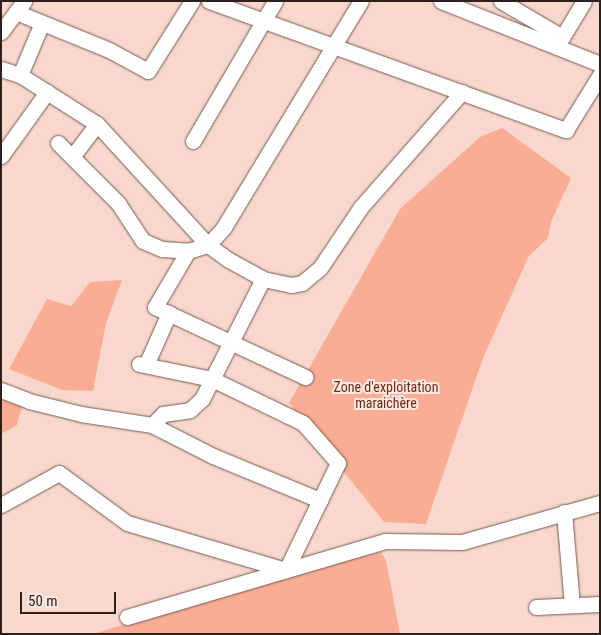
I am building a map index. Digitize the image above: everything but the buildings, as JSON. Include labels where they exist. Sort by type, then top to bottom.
[{"type":"street","points":[[1,32],[20,7],[42,23],[109,50],[148,71],[192,1]]},
{"type":"street","points":[[209,1],[566,130],[600,75]]},
{"type":"street","points":[[193,141],[275,1]]},
{"type":"street","points":[[58,143],[118,204],[143,241],[162,249],[188,251],[208,245],[224,227],[361,1]]},
{"type":"street","points":[[441,1],[559,42]]},
{"type":"street","points":[[501,1],[559,42],[600,64]]},
{"type":"street","points":[[559,42],[584,1]]},
{"type":"street","points":[[42,23],[7,72],[47,92],[97,124],[208,245],[264,279],[291,285],[302,283],[320,268],[361,207],[462,92]]},
{"type":"street","points":[[1,156],[47,92]]},
{"type":"street","points":[[72,157],[97,124]]},
{"type":"street","points":[[188,251],[155,307],[305,377]]},
{"type":"street","points":[[152,425],[163,414],[190,410],[197,405],[264,279]]},
{"type":"street","points":[[169,313],[142,364],[212,379],[303,423],[338,463],[286,570]]},
{"type":"street","points":[[1,390],[29,402],[80,414],[152,425],[213,456],[320,500]]},
{"type":"street","points":[[1,505],[58,473],[127,522],[286,570]]},
{"type":"street","points":[[127,617],[385,541],[462,542],[537,523],[564,512],[600,503]]},
{"type":"street","points":[[564,512],[572,605]]},
{"type":"street","points":[[536,607],[600,604]]},
{"type":"green space","name":"Zone d'exploitation maraichère","points":[[502,128],[571,178],[551,222],[548,238],[529,256],[483,358],[426,524],[384,522],[289,403],[400,209],[480,137]]},
{"type":"green space","points":[[122,280],[106,323],[93,391],[62,390],[9,369],[47,299],[71,306],[90,282]]},
{"type":"green space","points":[[1,389],[24,399],[17,425],[1,434]]},
{"type":"green space","points":[[381,552],[386,560],[400,634],[93,634],[283,576]]}]
